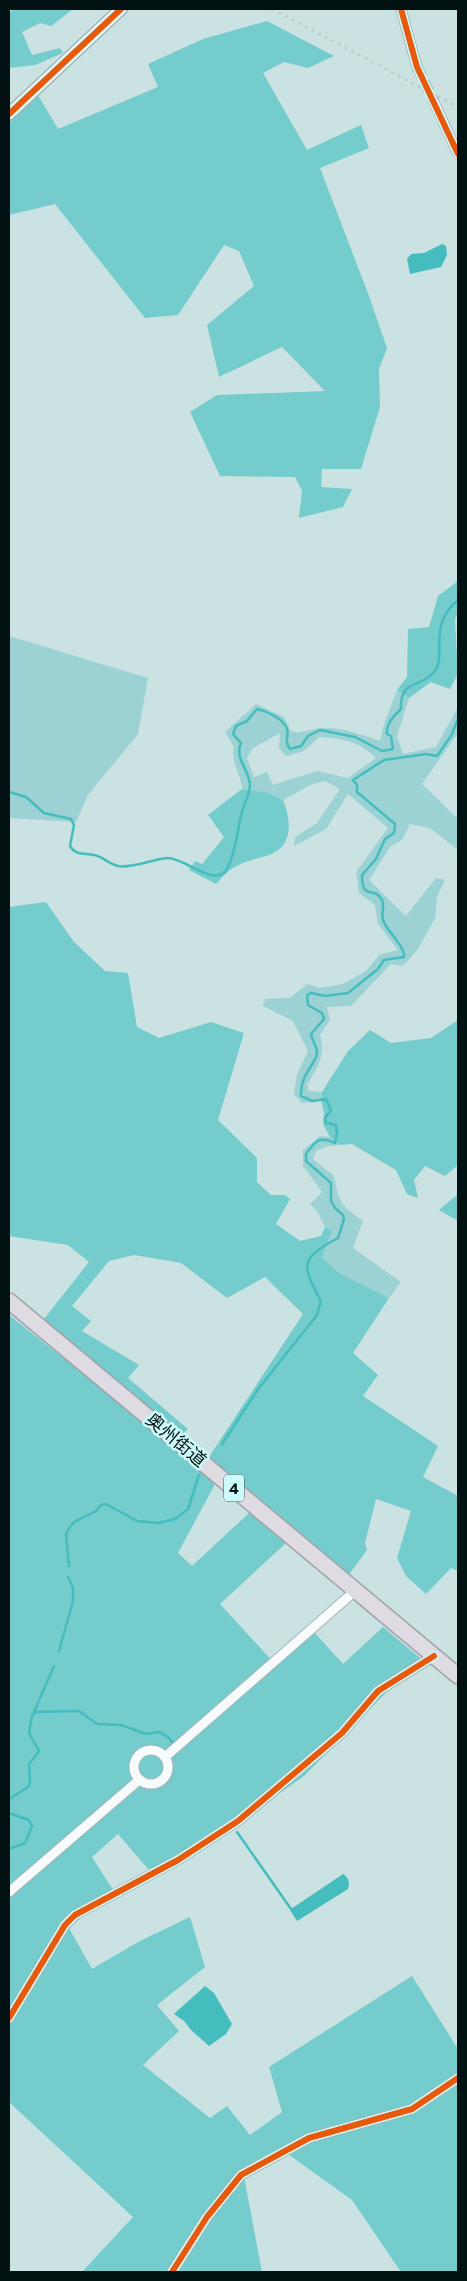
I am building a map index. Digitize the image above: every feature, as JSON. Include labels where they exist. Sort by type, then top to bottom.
[{"type":"highway","name":"奥州街道","points":[[9,1300],[458,1676]]},
{"type":"street","points":[[9,114],[121,9]]},
{"type":"street","points":[[401,9],[418,67]]},
{"type":"street","points":[[434,102],[458,154]]},
{"type":"street","points":[[165,1757],[356,1590]]},
{"type":"street","points":[[9,2018],[65,1925],[75,1916],[178,1860],[238,1821],[342,1733],[378,1691],[434,1656]]},
{"type":"street","points":[[151,1750],[162,1753],[169,1769],[164,1779],[154,1785],[148,1785],[139,1780],[134,1768],[134,1762],[140,1754],[151,1750]]},
{"type":"street","points":[[9,1892],[139,1780]]},
{"type":"street","points":[[172,2272],[207,2217],[241,2175],[309,2138],[412,2109],[458,2078]]},
{"type":"shaded area","points":[[16,9],[73,9],[51,26],[40,23],[22,32],[32,55],[60,48],[63,53],[35,65],[9,68],[9,12]]},
{"type":"shaded area","points":[[267,21],[334,56],[308,68],[284,62],[263,73],[307,150],[361,125],[369,148],[320,168],[387,348],[379,369],[380,407],[361,469],[322,469],[321,487],[352,489],[343,507],[299,518],[302,491],[295,477],[220,476],[190,412],[217,395],[325,391],[282,347],[219,377],[207,325],[254,286],[239,251],[224,245],[178,315],[145,318],[55,204],[9,215],[9,123],[38,95],[58,129],[158,87],[148,64],[203,39]]},
{"type":"shaded area","points":[[442,244],[446,246],[447,255],[441,267],[410,274],[407,259],[411,254],[424,253]]},
{"type":"shaded area","points":[[458,581],[458,611],[455,620],[458,673],[450,689],[431,682],[409,698],[397,690],[407,677],[408,629],[429,627],[438,596]]},
{"type":"shaded area","points":[[9,636],[148,678],[138,734],[88,795],[76,822],[9,818]]},
{"type":"shaded area","points":[[397,690],[409,698],[397,736],[403,754],[436,747],[458,707],[458,733],[422,784],[458,819],[458,850],[430,828],[410,824],[402,840],[390,847],[369,880],[406,916],[436,878],[445,880],[437,897],[435,918],[418,949],[403,966],[391,964],[351,1006],[327,1007],[330,1020],[320,1035],[322,1050],[320,1062],[307,1085],[309,1091],[322,1092],[321,1101],[302,1103],[294,1094],[297,1074],[308,1051],[293,1021],[263,1006],[265,999],[290,998],[307,984],[319,988],[343,984],[366,971],[379,955],[398,950],[378,924],[375,905],[359,893],[356,872],[388,828],[348,794],[326,829],[294,846],[295,837],[317,823],[340,789],[325,781],[312,784],[283,800],[265,792],[242,789],[233,758],[234,747],[225,732],[256,704],[284,717],[291,731],[295,732],[333,728],[380,741],[384,724]],"holes":[[[280,733],[279,748],[286,756],[304,751],[319,737],[343,740],[356,744],[363,747],[376,758],[348,778],[317,771],[273,785],[267,772],[254,777],[247,758],[253,748]]]},
{"type":"shaded area","points":[[242,789],[265,792],[283,800],[289,824],[287,839],[277,851],[237,866],[228,871],[216,884],[189,870],[195,861],[202,864],[224,837],[208,815]]},
{"type":"shaded area","points":[[46,902],[74,942],[105,971],[128,973],[137,1027],[159,1038],[211,1022],[244,1033],[218,1120],[257,1158],[257,1182],[271,1195],[285,1195],[290,1199],[276,1224],[300,1241],[321,1236],[325,1227],[332,1230],[322,1258],[341,1274],[389,1298],[353,1353],[378,1375],[363,1396],[438,1446],[423,1477],[458,1496],[458,1571],[451,1568],[426,1594],[406,1576],[397,1558],[411,1511],[376,1499],[365,1543],[367,1550],[348,1576],[209,1457],[303,1314],[265,1277],[227,1298],[181,1263],[134,1255],[109,1261],[72,1306],[91,1321],[82,1331],[139,1365],[128,1378],[188,1429],[180,1437],[44,1319],[89,1262],[68,1245],[9,1236],[9,907]]},
{"type":"shaded area","points":[[458,1020],[458,1165],[445,1176],[425,1166],[414,1180],[418,1198],[407,1194],[396,1170],[352,1144],[340,1145],[330,1137],[323,1124],[322,1092],[348,1051],[370,1030],[391,1043],[431,1038]]},
{"type":"shaded area","points":[[320,1136],[330,1137],[340,1145],[328,1146],[316,1151],[313,1159],[334,1176],[342,1203],[363,1221],[353,1248],[401,1282],[389,1298],[341,1274],[322,1258],[332,1230],[325,1227],[317,1211],[310,1204],[322,1192],[303,1166],[303,1150]]},
{"type":"shaded area","points":[[458,1194],[458,1221],[439,1210]]},
{"type":"shaded area","points":[[9,1315],[174,1446],[215,1484],[178,1553],[192,1566],[249,1513],[287,1542],[220,1604],[276,1665],[314,1632],[343,1664],[383,1627],[420,1658],[304,1776],[182,1862],[148,1869],[118,1834],[92,1857],[113,1890],[69,1928],[92,1969],[138,1942],[190,1917],[205,1967],[157,2005],[179,2031],[143,2065],[210,2118],[227,2106],[250,2135],[282,2112],[269,2067],[412,1976],[458,2049],[458,2272],[401,2272],[352,2200],[288,2154],[244,2177],[262,2272],[82,2272],[133,2217],[9,2102]]},
{"type":"shaded area","points":[[343,1874],[348,1880],[348,1889],[297,1921],[290,1910]]},
{"type":"shaded area","points":[[205,1986],[214,1993],[232,2024],[226,2034],[209,2046],[184,2021],[174,2014]]},
{"type":"waterway","points":[[9,792],[26,797],[44,813],[71,819],[74,825],[70,846],[78,853],[97,856],[112,864],[123,867],[167,858],[174,859],[216,876],[223,873],[228,867],[233,855],[242,812],[250,786],[248,775],[239,754],[241,743],[233,734],[236,726],[247,721],[257,709],[279,719],[285,725],[287,729],[287,744],[290,749],[301,746],[308,736],[320,730],[355,737],[382,751],[393,749],[391,736],[387,734],[389,723],[401,709],[402,699],[407,688],[428,677],[438,665],[440,630],[443,620],[448,610],[458,600]]},
{"type":"waterway","points":[[222,1444],[259,1388],[317,1315],[321,1301],[310,1279],[308,1264],[316,1251],[338,1238],[344,1219],[343,1215],[335,1208],[331,1201],[331,1183],[306,1161],[306,1154],[312,1145],[321,1140],[335,1143],[337,1133],[336,1125],[326,1123],[325,1118],[331,1110],[326,1099],[312,1101],[301,1096],[303,1081],[317,1052],[311,1034],[324,1019],[322,1013],[308,1005],[307,995],[311,993],[325,996],[348,993],[378,969],[384,960],[404,957],[400,945],[383,920],[382,900],[376,894],[366,891],[362,875],[376,859],[385,839],[394,833],[395,824],[357,792],[357,785],[353,780],[384,760],[426,754],[437,756],[451,736],[458,719]]},
{"type":"waterway","points":[[69,1566],[66,1534],[74,1522],[96,1511],[101,1505],[106,1504],[137,1521],[158,1523],[175,1519],[188,1509],[199,1475]]},
{"type":"waterway","points":[[59,1651],[73,1601],[73,1588],[68,1577]]},
{"type":"waterway","points":[[34,1712],[54,1666]]},
{"type":"waterway","points":[[9,1799],[28,1787],[30,1783],[29,1764],[39,1751],[29,1733],[32,1715],[36,1712],[79,1711],[97,1724],[121,1725],[146,1734],[159,1732],[168,1737],[173,1743]]},
{"type":"waterway","points":[[9,1813],[29,1820],[32,1826],[25,1843],[9,1849]]},
{"type":"waterway","points":[[237,1832],[291,1909]]},
{"type":"tunnel","points":[[417,67],[434,102]]},
{"type":"railway","points":[[272,9],[458,107]]},
{"type":"cycle path","points":[[9,114],[121,9]]},
{"type":"cycle path","points":[[401,9],[417,67],[458,154]]},
{"type":"cycle path","points":[[9,2018],[65,1925],[75,1915],[178,1860],[238,1821],[342,1733],[378,1691],[434,1656]]},
{"type":"cycle path","points":[[172,2272],[207,2217],[241,2175],[309,2138],[412,2109],[458,2078]]}]
